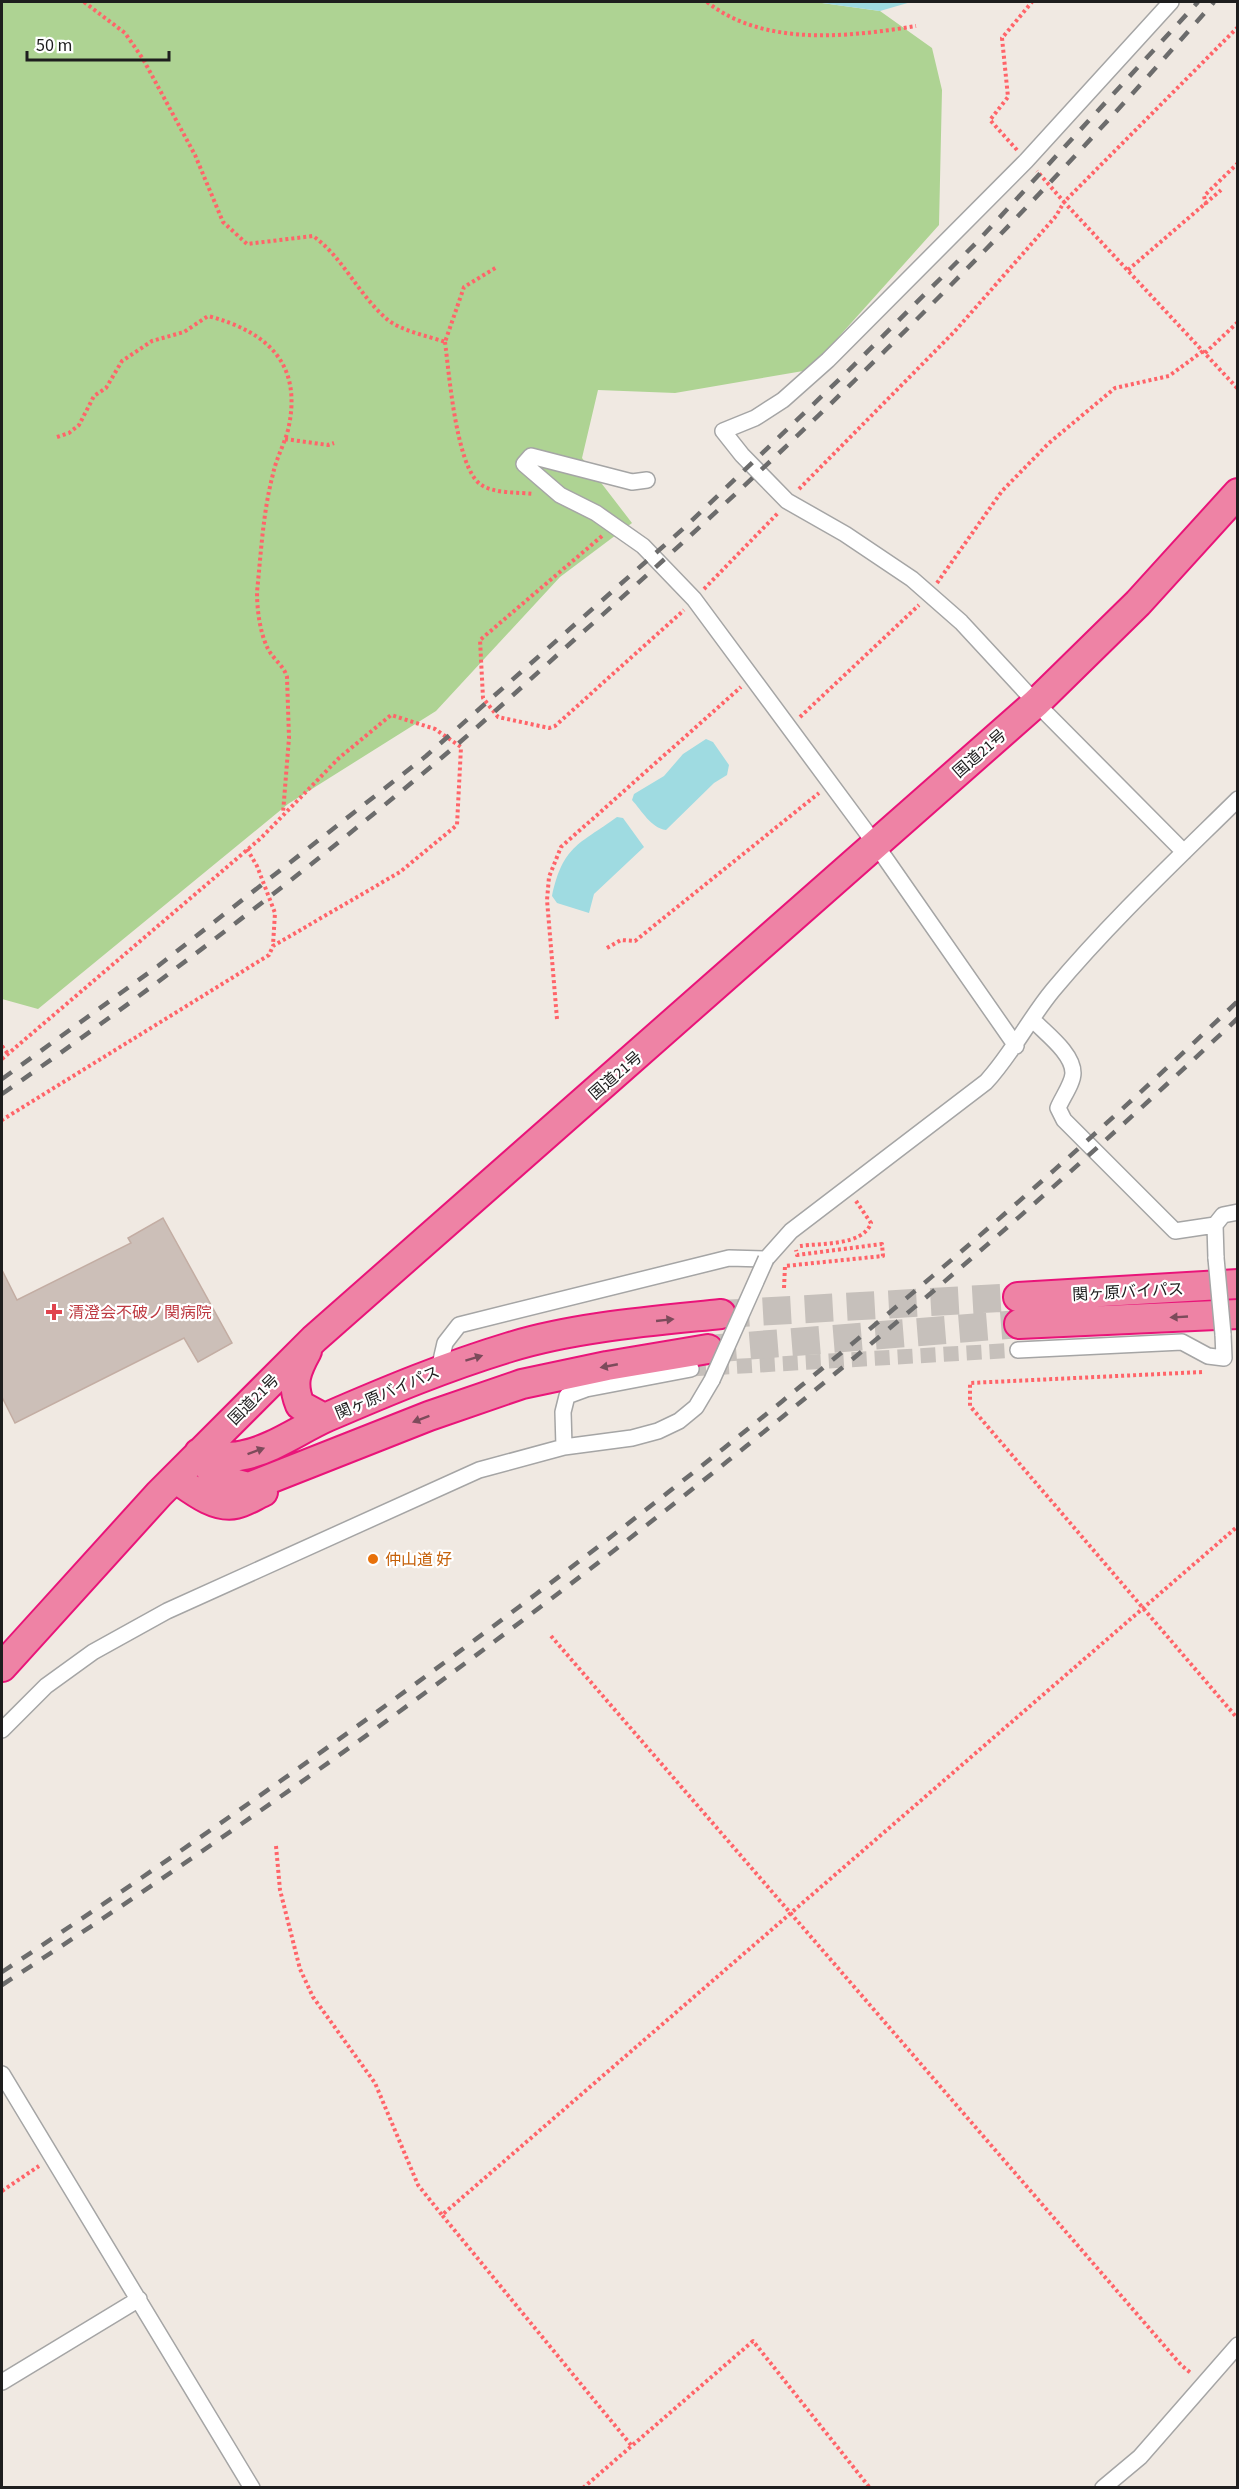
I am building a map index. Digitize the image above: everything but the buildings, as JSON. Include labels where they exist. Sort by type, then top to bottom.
[{"type":"highway","name":"国道21号","points":[[2,1666],[175,1478],[314,1339],[1036,703],[1138,603],[1238,493]]},
{"type":"highway","name":"関ヶ原バイパス","points":[[1018,1324],[1238,1284]]},
{"type":"highway","name":"関ヶ原バイパス","points":[[199,1453],[223,1457],[243,1456],[261,1450],[324,1418],[439,1369],[513,1346],[621,1325],[721,1314]]},
{"type":"highway","name":"関ヶ原バイパス","points":[[1018,1324],[1230,1324]]},
{"type":"highway","points":[[314,1339],[296,1371],[293,1385],[300,1406],[324,1418]]},
{"type":"highway","points":[[199,1453],[217,1479],[249,1487],[429,1416],[522,1384],[607,1366],[699,1359]]},
{"type":"highway","points":[[175,1478],[203,1497],[235,1504],[322,1459]]},
{"type":"street","points":[[1171,2],[1026,161],[828,360],[783,400],[755,418],[723,431],[742,455],[787,501],[845,534],[912,579],[961,622],[1036,703],[1184,852]]},
{"type":"street","points":[[647,480],[632,482],[531,456],[524,464],[528,470],[560,495],[615,526],[643,546],[694,599],[876,845],[1016,1046]]},
{"type":"street","points":[[2,1730],[46,1686],[93,1652],[167,1611],[479,1470],[564,1447],[632,1438],[658,1431],[679,1421],[696,1407],[712,1380],[766,1258],[791,1231],[986,1082],[1016,1046],[1051,993],[1084,954],[1238,799]]},
{"type":"street","points":[[1033,1020],[1065,1054],[1071,1066],[1073,1074],[1058,1108],[1064,1120],[1175,1231],[1215,1224],[1223,1215],[1238,1212]]},
{"type":"street","points":[[1018,1324],[1182,1342],[1208,1356],[1231,1357],[1230,1324],[1216,1258],[1215,1224]]},
{"type":"street","points":[[439,1369],[445,1342],[459,1325],[729,1258],[766,1258]]},
{"type":"street","points":[[564,1447],[563,1412],[567,1396],[699,1359]]},
{"type":"street","points":[[2,2074],[252,2487]]},
{"type":"street","points":[[2,2382],[139,2299]]},
{"type":"street","points":[[1103,2487],[1140,2457],[1238,2345]]},
{"type":"path","points":[[84,2],[125,33],[143,59],[195,155],[223,222],[247,244],[313,236],[323,243],[369,301],[390,322],[445,342]]},
{"type":"path","points":[[707,2],[724,15],[750,24],[794,33],[855,36],[915,26]]},
{"type":"path","points":[[1032,2],[1002,38],[1008,98],[990,120],[1238,389]]},
{"type":"path","points":[[615,526],[480,640],[483,698],[498,717],[549,728],[555,726],[694,599],[955,331],[1046,230],[1065,202],[1238,27]]},
{"type":"path","points":[[1206,205],[1204,196],[1238,163]]},
{"type":"path","points":[[1128,270],[1221,190]]},
{"type":"path","points":[[498,267],[464,287],[445,342],[457,430],[471,473],[478,483],[490,489],[560,495]]},
{"type":"path","points":[[57,437],[69,433],[79,425],[94,396],[106,388],[122,361],[152,341],[184,332],[208,316],[233,322],[260,339],[283,361],[292,383],[285,439],[273,472],[267,502],[256,592],[264,640],[285,669],[287,677],[289,738],[283,813]]},
{"type":"path","points":[[789,728],[929,595],[1002,491],[1049,443],[1115,388],[1169,376],[1204,352],[1238,322]]},
{"type":"path","points":[[285,439],[328,445],[334,443]]},
{"type":"path","points":[[557,1019],[546,900],[549,877],[561,847],[752,678]]},
{"type":"path","points":[[2,1059],[247,849],[339,758],[392,715],[435,729],[461,747],[457,825],[400,872],[273,946]]},
{"type":"path","points":[[607,948],[621,940],[635,941],[830,783]]},
{"type":"path","points":[[2,1120],[269,956],[273,946],[275,913],[257,866],[247,849]]},
{"type":"path","points":[[2,1046],[8,1054]]},
{"type":"path","points":[[784,1287],[785,1266],[883,1256],[882,1244],[797,1255],[796,1246],[860,1238],[869,1230],[871,1223],[847,1188]]},
{"type":"path","points":[[1231,1357],[1218,1368],[1197,1373],[970,1383],[970,1406],[1238,1719]]},
{"type":"path","points":[[442,2215],[1238,1526]]},
{"type":"path","points":[[551,1636],[1180,2365],[1204,2384]]},
{"type":"path","points":[[276,1846],[280,1890],[300,1969],[313,1997],[375,2083],[418,2184],[631,2445]]},
{"type":"path","points":[[2,2191],[53,2158]]},
{"type":"path","points":[[583,2487],[753,2341],[870,2487]]},
{"type":"green space","points":[[2,2],[822,3],[880,11],[932,48],[942,90],[939,225],[809,370],[675,393],[598,390],[582,458],[632,523],[560,577],[436,711],[288,804],[38,1009],[2,999]]},
{"type":"water","points":[[736,2],[911,2],[880,11],[822,3]]},
{"type":"water","points":[[706,739],[713,742],[729,765],[727,775],[714,783],[666,830],[661,829],[647,818],[632,800],[634,794],[664,776],[683,754]]},
{"type":"water","points":[[617,817],[623,818],[644,847],[594,894],[589,913],[557,903],[552,896],[556,879],[567,856],[582,841]]},
{"type":"tunnel","points":[[721,1314],[1018,1297]]},
{"type":"tunnel","points":[[708,1349],[1019,1324]]},
{"type":"tunnel","points":[[691,1369],[1018,1350]]},
{"type":"railway","points":[[2,1079],[158,966],[426,756],[684,528],[847,372],[977,242],[1198,2]]},
{"type":"railway","points":[[2,1094],[167,975],[328,851],[469,734],[658,565],[824,411],[984,251],[1139,86],[1214,2]]},
{"type":"railway","points":[[2,1972],[165,1862],[326,1749],[641,1514],[795,1391],[946,1265],[1094,1135],[1238,1001]]},
{"type":"railway","points":[[2,1985],[165,1876],[326,1764],[485,1648],[641,1529],[795,1407],[946,1280],[1093,1151],[1238,1018]]},
{"type":"place","name":"清澄会不破ノ関病院","points":[[54,1312]]},
{"type":"place","name":"仲山道 好","points":[[373,1559]]}]
